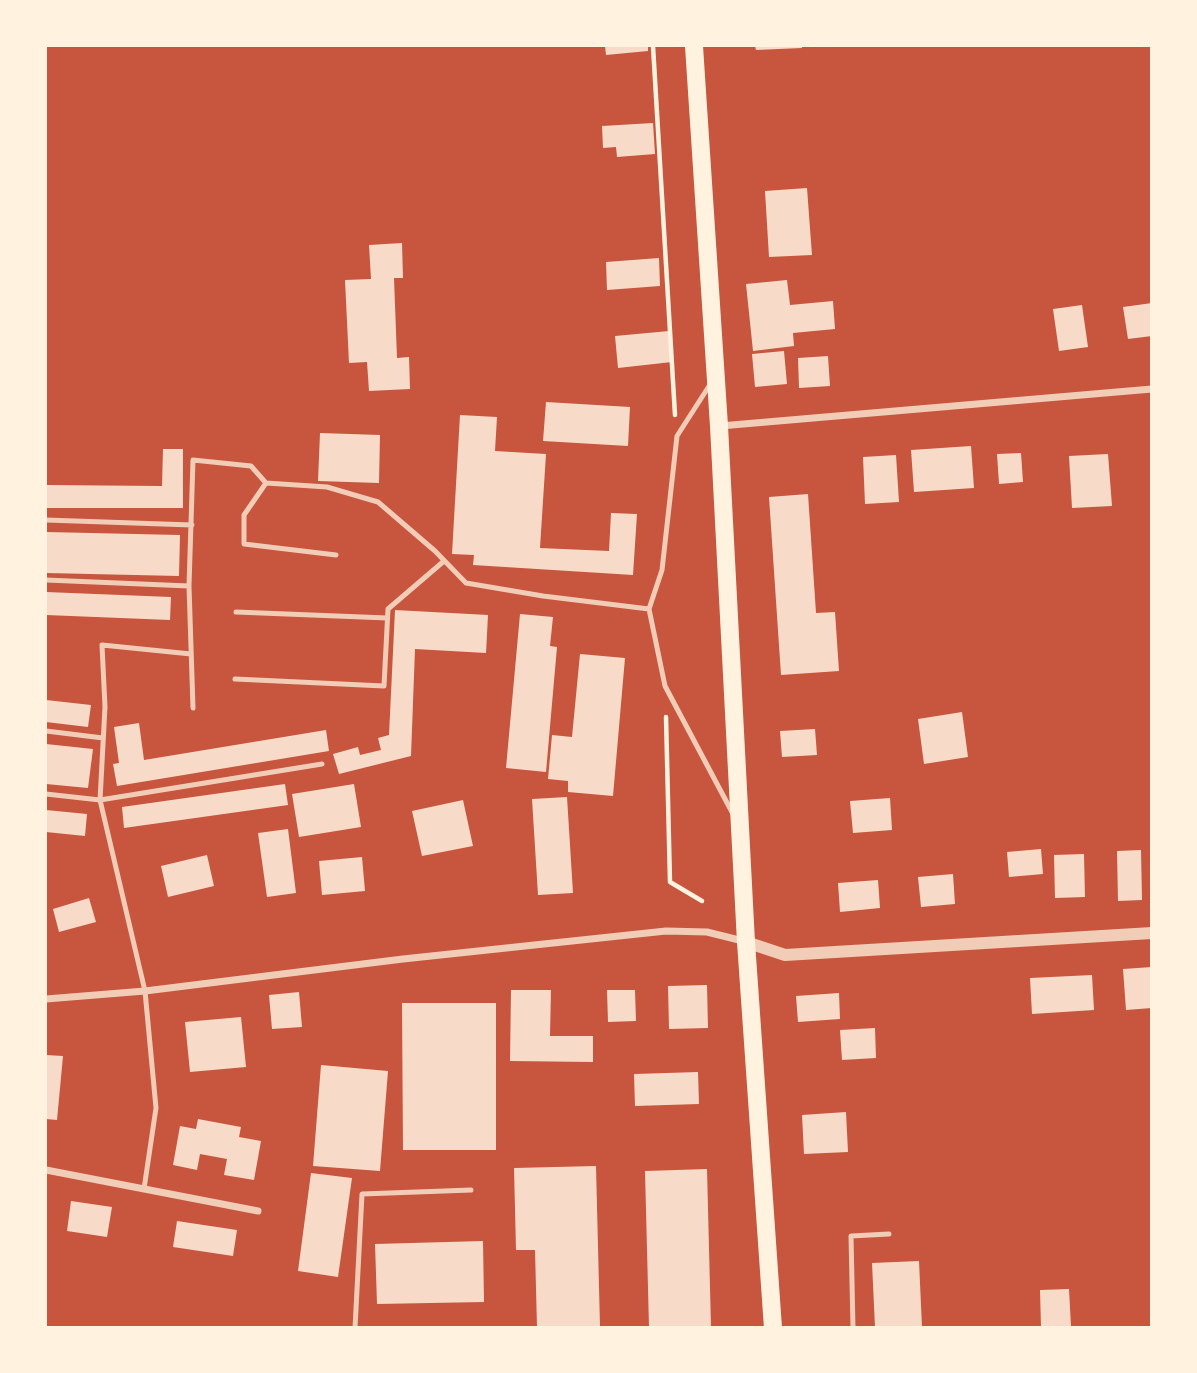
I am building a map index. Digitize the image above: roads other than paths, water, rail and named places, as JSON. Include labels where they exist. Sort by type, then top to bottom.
[{"type":"main road","points":[[694,46],[716,374],[746,942],[774,1328]]},
{"type":"street","points":[[719,426],[1152,389]]},
{"type":"street","points":[[46,999],[145,991],[402,959],[666,931],[707,932],[785,955],[1152,933]]},
{"type":"street","points":[[46,1170],[258,1211]]},
{"type":"lane","points":[[716,374],[677,436],[662,570],[649,609],[666,686],[741,828]]},
{"type":"lane","points":[[192,708],[188,586],[192,460],[251,466],[266,483],[327,487],[378,502],[466,583],[649,609]]},
{"type":"lane","points":[[266,483],[244,515],[244,544],[336,555]]},
{"type":"lane","points":[[46,520],[192,525]]},
{"type":"lane","points":[[235,679],[384,686],[388,609],[444,561]]},
{"type":"lane","points":[[46,580],[188,586]]},
{"type":"lane","points":[[236,612],[387,618]]},
{"type":"lane","points":[[144,1189],[156,1108],[145,991],[100,800],[105,707],[102,645],[191,654]]},
{"type":"lane","points":[[46,731],[103,738]]},
{"type":"lane","points":[[46,794],[100,800],[322,764]]},
{"type":"lane","points":[[355,1328],[362,1194],[471,1190]]},
{"type":"lane","points":[[853,1328],[851,1236],[889,1234]]}]
